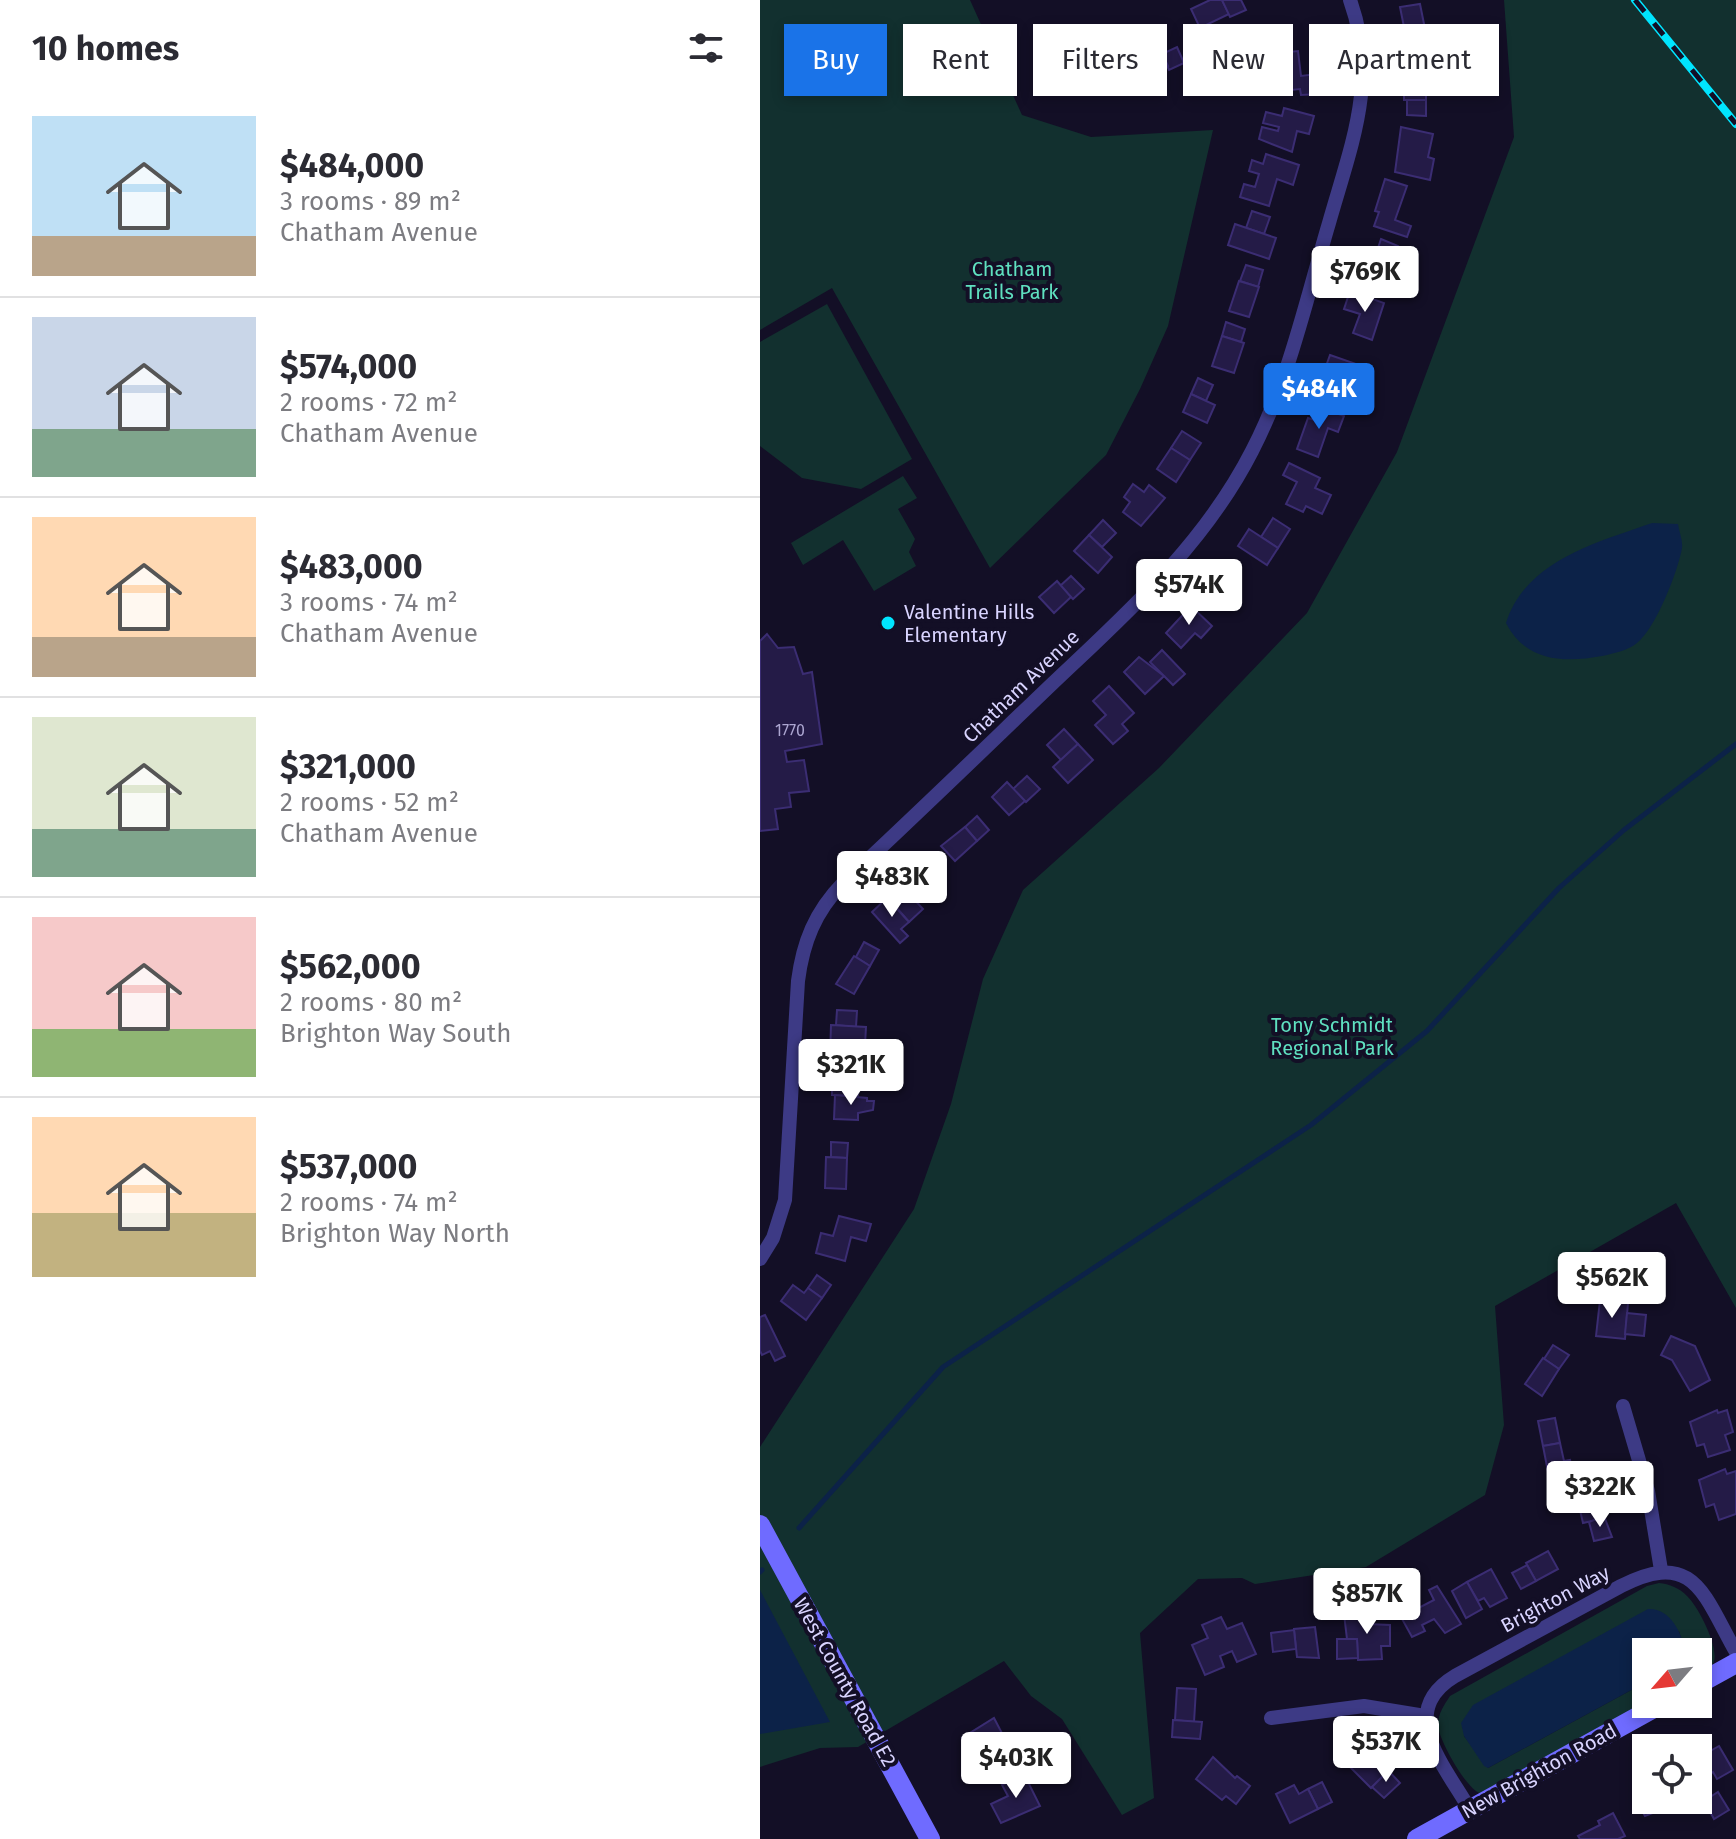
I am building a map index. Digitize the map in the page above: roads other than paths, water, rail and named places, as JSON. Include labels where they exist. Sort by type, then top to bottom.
[{"type":"street","name":"Chatham Avenue","points":[[760,1259],[773,1238],[785,1200],[801,955],[819,913],[843,883],[1168,573],[1212,517],[1252,452],[1284,379],[1359,119],[1365,71],[1362,42],[1350,0]]},
{"type":"street","points":[[1623,1406],[1648,1491],[1661,1570],[1686,1577],[1697,1586],[1736,1652]]},
{"type":"street","name":"West County Road E2","points":[[760,1525],[930,1839]]},
{"type":"street","name":"Brighton Way","points":[[1425,1716],[1427,1705],[1443,1683],[1648,1572],[1661,1570]]},
{"type":"street","points":[[1712,1676],[1736,1663]]},
{"type":"street","points":[[1271,1718],[1364,1706],[1425,1716],[1426,1730],[1470,1810]]},
{"type":"street","name":"New Brighton Road","points":[[1417,1839],[1636,1718]]},
{"type":"water","points":[[1652,523],[1678,524],[1682,548],[1665,598],[1637,643],[1602,656],[1560,659],[1535,652],[1514,636],[1506,623],[1516,602],[1529,584],[1546,569],[1587,547]]},
{"type":"water","points":[[760,1590],[830,1722],[760,1734]]},
{"type":"water","points":[[1648,1609],[1663,1612],[1669,1617],[1681,1637],[1632,1638],[1632,1690],[1488,1768],[1464,1736],[1461,1723],[1473,1705]]},
{"type":"waterway","points":[[799,1528],[943,1367],[1311,1125],[1427,1031],[1559,888],[1624,830],[1736,744]]},
{"type":"railway","points":[[1635,0],[1736,124]]},
{"type":"place","name":"Valentine Hills Elementary","points":[[888,623]]},
{"type":"park label","name":"Chatham Trails Park","points":[[1012,280]]},
{"type":"park label","name":"Tony Schmidt Regional Park","points":[[1332,1036]]}]
